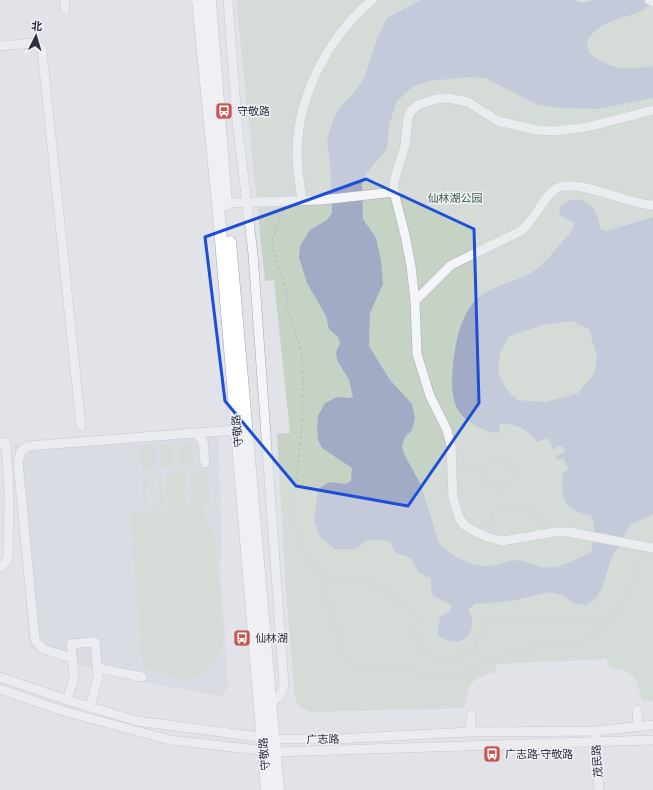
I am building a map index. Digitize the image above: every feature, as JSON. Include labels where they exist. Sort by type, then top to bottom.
[{"type":"main road","name":"守敬路","points":[[198,0],[237,430],[268,738],[269,751],[267,790]]},
{"type":"main road","name":"守敬路","points":[[210,0],[226,203],[270,703],[268,738]]},
{"type":"main road","name":"守敬路","points":[[269,751],[278,790]]},
{"type":"street","points":[[228,0],[237,122],[254,269],[284,686],[280,696],[270,703]]},
{"type":"street","points":[[302,200],[297,154],[298,138],[306,102],[321,62],[332,43],[348,23],[372,0]]},
{"type":"street","points":[[649,0],[653,2]]},
{"type":"street","points":[[0,46],[34,43],[42,50],[82,426]]},
{"type":"street","points":[[649,547],[569,532],[541,534],[502,541],[481,534],[464,525],[459,517],[454,498],[452,458],[447,430],[430,396],[417,354],[415,300],[405,235],[394,192],[394,181],[406,138],[408,118],[411,112],[425,102],[448,98],[460,100],[468,102],[498,121],[537,130],[555,131],[587,127],[653,110]]},
{"type":"street","points":[[415,300],[451,265],[521,231],[528,225],[550,194],[560,186],[576,186],[631,202],[653,205]]},
{"type":"street","points":[[226,203],[322,200],[394,192]]},
{"type":"street","points":[[72,658],[43,649],[35,640],[18,462],[21,451],[28,446],[237,430]]},
{"type":"street","points":[[195,433],[203,441],[205,463]]},
{"type":"street","points":[[0,443],[6,442],[9,490],[8,559],[0,568]]},
{"type":"street","points":[[67,700],[74,678],[71,644],[95,642],[98,678],[90,707]]},
{"type":"street","points":[[97,668],[142,677]]},
{"type":"street","name":"广志路","points":[[0,677],[67,700],[137,721],[268,738],[336,739],[470,732],[595,731],[653,725]]},
{"type":"street","name":"广志路","points":[[0,689],[64,711],[170,740],[269,751],[653,740]]},
{"type":"street","points":[[637,710],[638,726]]},
{"type":"street","points":[[470,732],[471,715]]},
{"type":"street","name":"茂民路","points":[[595,731],[599,790]]},
{"type":"path","points":[[285,200],[272,241],[276,263],[283,278],[287,293],[287,305],[302,355],[303,406],[293,512],[294,526],[306,556],[320,571],[335,578],[382,587],[414,612],[417,616],[415,635],[417,643],[422,651],[431,656],[453,657],[471,650],[478,643],[485,624],[491,622],[549,622],[574,624],[610,617]]},
{"type":"path","points":[[452,458],[484,469]]},
{"type":"path","points":[[502,458],[512,465],[513,478],[508,484],[496,487],[486,480],[484,469],[490,461],[502,458]]},
{"type":"path","points":[[481,534],[495,513],[503,508],[522,506],[536,513],[541,534]]},
{"type":"path","points":[[320,571],[320,584],[329,604],[342,651],[349,665],[361,670],[397,670],[461,676],[486,660],[546,645],[574,643],[588,637],[602,627],[610,617],[629,588],[639,564],[649,547]]},
{"type":"highlighted area","points":[[366,179],[474,229],[479,403],[408,506],[296,486],[225,401],[205,237]]},
{"type":"shaded area","points":[[212,429],[218,435],[222,540],[220,562],[228,686],[226,692],[219,696],[114,676],[34,650],[30,647],[14,444]]},
{"type":"green space","name":"仙林湖公园","points":[[236,0],[653,0],[653,701],[642,701],[638,686],[633,676],[625,671],[609,667],[607,659],[497,664],[496,672],[476,679],[469,687],[465,708],[310,712],[300,708],[295,699],[285,579],[277,434],[290,433],[274,280],[265,281]]},
{"type":"green space","points":[[178,443],[192,443],[193,465],[180,465]]},
{"type":"green space","points":[[173,444],[174,467],[161,468],[160,445]]},
{"type":"green space","points":[[154,445],[155,469],[142,470],[141,446]]},
{"type":"green space","points":[[207,470],[210,504],[192,505],[190,472]]},
{"type":"green space","points":[[184,472],[186,506],[168,507],[166,473]]},
{"type":"green space","points":[[150,475],[158,476],[163,485],[164,497],[160,506],[156,509],[150,509],[147,506],[143,496],[142,491],[146,478]],"holes":[[[150,478],[155,478],[159,482],[160,502],[155,506],[150,506],[147,500],[146,487],[148,480]]]},
{"type":"green space","points":[[204,506],[206,525],[214,532],[224,637],[217,657],[207,670],[202,675],[188,679],[143,668],[130,512]]},
{"type":"water","points":[[421,0],[573,0],[584,3],[593,0],[653,0],[653,3],[645,9],[602,26],[594,32],[587,41],[589,53],[604,63],[626,68],[653,66],[653,98],[597,109],[562,108],[538,105],[485,78],[469,77],[430,81],[414,86],[397,101],[389,125],[387,149],[365,175],[362,184],[363,219],[376,238],[381,261],[383,284],[370,313],[369,346],[390,380],[412,404],[415,419],[412,430],[405,437],[402,446],[404,454],[421,485],[439,543],[445,549],[465,562],[480,566],[497,565],[515,560],[548,568],[573,561],[591,552],[594,538],[594,528],[591,515],[582,513],[569,506],[563,496],[563,472],[569,470],[563,458],[558,460],[556,456],[565,452],[562,445],[553,449],[548,438],[537,442],[525,430],[512,425],[500,424],[499,433],[487,431],[469,422],[460,413],[453,396],[452,382],[454,356],[458,335],[465,315],[479,297],[492,289],[529,274],[539,268],[547,260],[573,228],[574,222],[563,216],[559,210],[562,205],[569,201],[579,200],[588,204],[596,213],[600,229],[607,231],[653,217],[653,514],[630,525],[611,559],[602,588],[595,599],[586,605],[575,604],[562,595],[550,592],[512,601],[475,604],[468,609],[472,618],[470,633],[466,638],[460,641],[445,640],[437,635],[440,617],[450,611],[452,605],[433,596],[431,589],[431,578],[419,573],[411,559],[405,555],[395,552],[391,543],[384,540],[368,540],[356,549],[335,549],[320,537],[314,520],[318,489],[329,482],[346,484],[351,481],[352,468],[322,448],[318,440],[318,416],[325,403],[337,397],[351,398],[353,396],[349,380],[337,360],[336,352],[340,343],[338,337],[329,329],[326,316],[307,283],[299,257],[300,246],[310,230],[327,220],[332,213],[330,160],[327,141],[334,117],[341,106],[353,94],[364,79],[377,39],[387,18]],"holes":[[[572,321],[589,329],[597,357],[594,374],[577,394],[545,402],[517,400],[506,389],[498,373],[500,353],[509,336],[543,325]]]},
{"type":"place","name":"守敬路","points":[[224,111]]},
{"type":"place","name":"仙林湖","points":[[242,638]]},
{"type":"place","name":"广志路·守敬路","points":[[492,754]]}]
